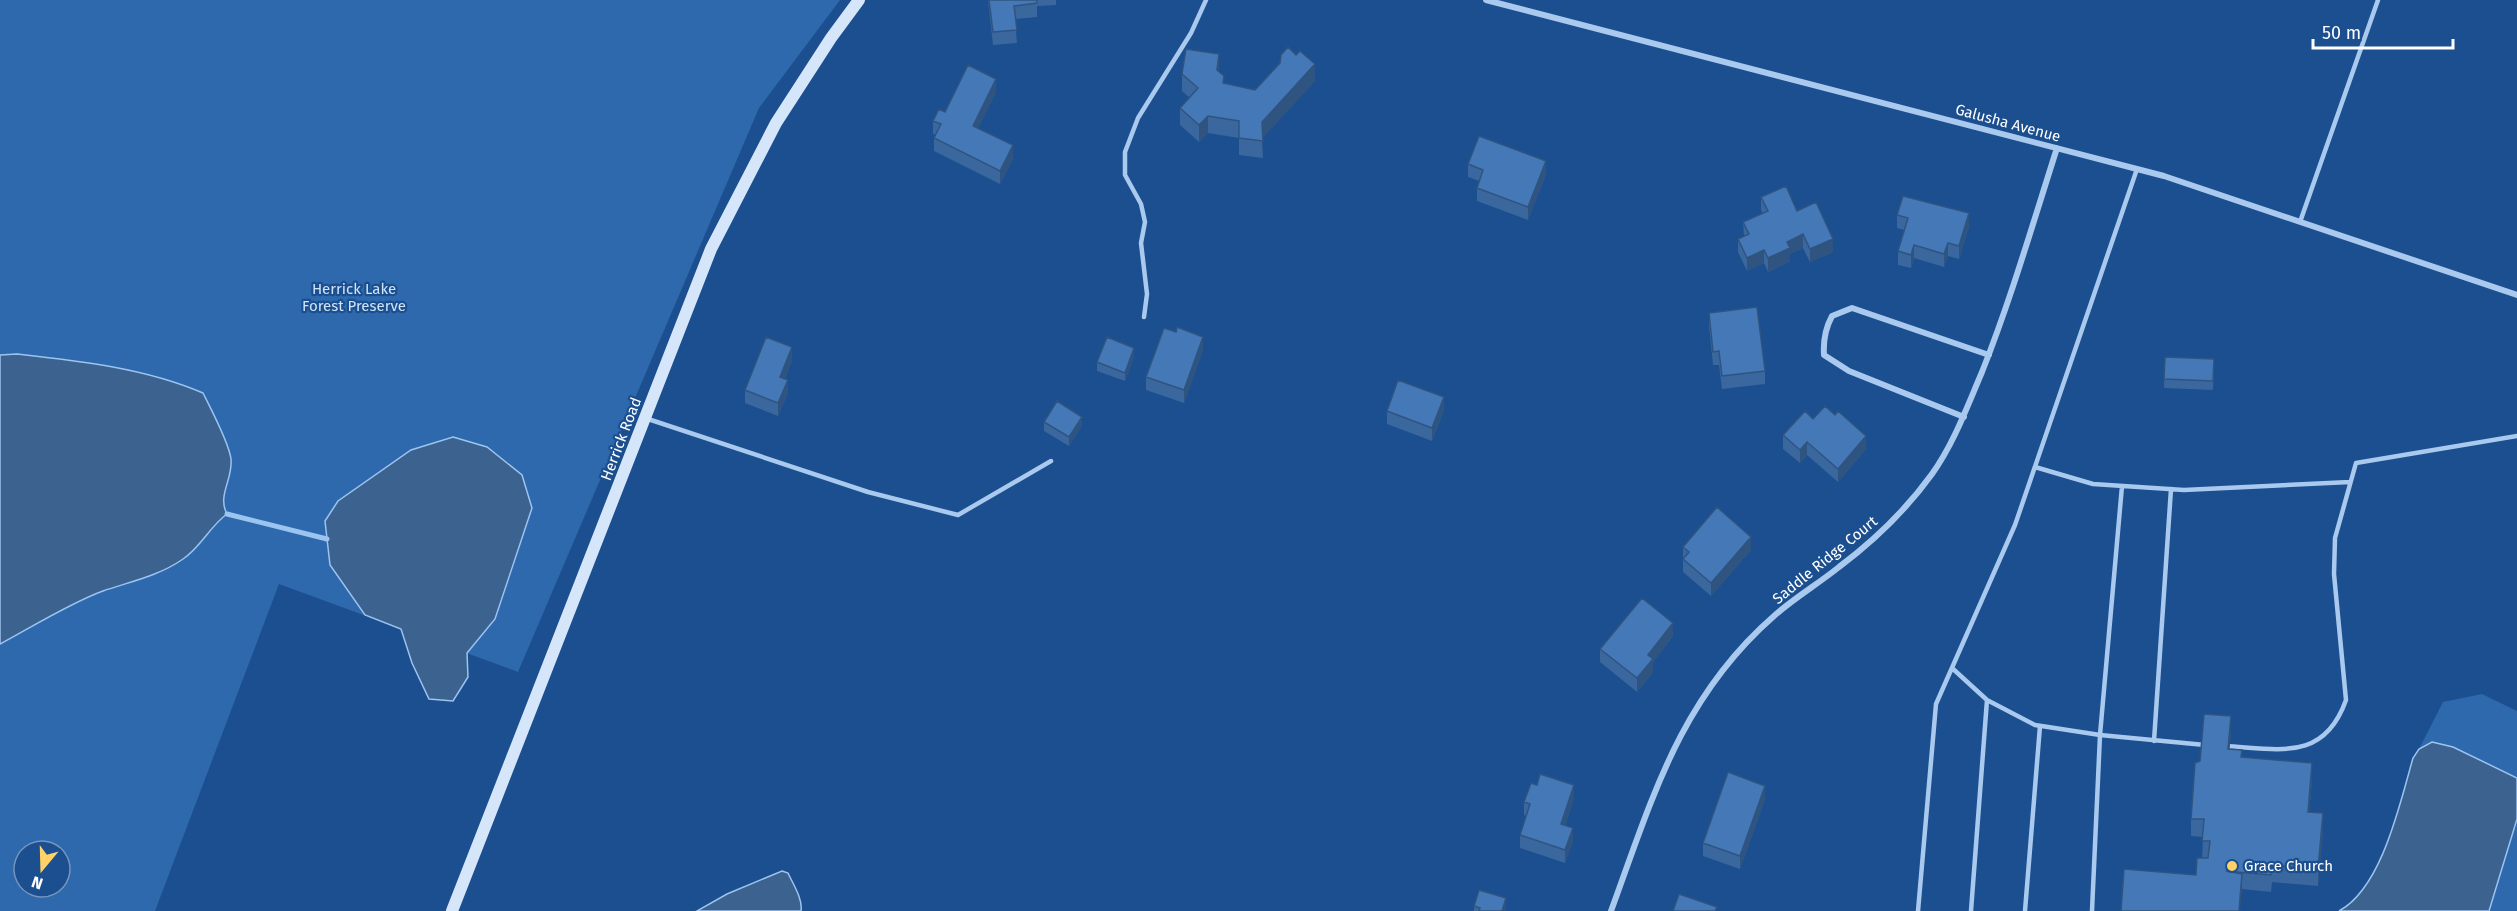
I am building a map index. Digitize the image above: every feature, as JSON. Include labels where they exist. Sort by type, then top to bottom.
[{"type":"street","name":"Herrick Road","points":[[452,911],[711,249],[743,182],[801,84],[859,0]]},
{"type":"street","name":"Galusha Avenue","points":[[1486,0],[2137,169],[2517,295]]},
{"type":"street","name":"Saddle Ridge Court","points":[[1611,911],[1665,765],[1712,685],[1742,648],[1773,617],[1839,567],[1890,524],[1933,473],[1964,417],[1989,355],[2009,300],[2056,148]]},
{"type":"street","points":[[1964,417],[1849,371],[1824,355],[1823,341],[1828,323],[1832,316],[1852,308],[1989,355]]},
{"type":"lane","points":[[1144,317],[1147,294],[1141,243],[1145,222],[1141,204],[1125,175],[1125,152],[1138,118],[1191,33],[1206,0]]},
{"type":"lane","points":[[2300,222],[2378,0]]},
{"type":"lane","points":[[1918,911],[1936,704],[2015,525],[2137,169]]},
{"type":"lane","points":[[645,418],[868,492],[958,515],[1051,461]]},
{"type":"lane","points":[[2221,746],[2289,749],[2306,747],[2319,741],[2332,729],[2340,716],[2346,700],[2334,574],[2335,538],[2356,463],[2517,436]]},
{"type":"lane","points":[[2035,467],[2092,484],[2171,489],[2350,482]]},
{"type":"lane","points":[[2092,911],[2100,735],[2122,486]]},
{"type":"lane","points":[[2154,741],[2171,489]]},
{"type":"lane","points":[[1952,668],[1987,700],[2040,726],[2100,735],[2209,746]]},
{"type":"lane","points":[[1971,911],[1987,700]]},
{"type":"lane","points":[[2025,911],[2040,726]]},
{"type":"green space","name":"Herrick Lake Forest Preserve","points":[[0,0],[840,0],[759,108],[518,672],[279,584],[155,911],[0,911]]},
{"type":"green space","points":[[2482,694],[2517,711],[2517,778],[2453,747],[2432,742],[2419,749],[2443,702]]},
{"type":"green space","points":[[2517,819],[2517,911],[2489,911]]},
{"type":"shaded area","points":[[17,354],[88,363],[135,372],[181,384],[203,393],[227,444],[231,467],[224,494],[224,507],[227,514],[183,559],[154,574],[78,602],[0,644],[0,355]]},
{"type":"shaded area","points":[[453,437],[487,447],[522,475],[532,508],[495,619],[467,653],[468,677],[453,701],[429,699],[412,663],[401,629],[365,615],[330,565],[325,521],[338,501],[411,450]]},
{"type":"shaded area","points":[[2432,742],[2453,747],[2517,778],[2517,819],[2489,911],[2339,911],[2354,900],[2367,884],[2387,843],[2413,758],[2419,749]]},
{"type":"shaded area","points":[[782,871],[788,873],[795,887],[801,902],[801,911],[697,911],[727,894]]},
{"type":"building","points":[[989,0],[1037,0],[1037,3],[1014,6],[1017,30],[993,32]]},
{"type":"building","points":[[1288,47],[1296,55],[1300,51],[1315,64],[1262,122],[1263,141],[1239,138],[1239,121],[1208,116],[1199,125],[1180,108],[1198,88],[1182,74],[1186,49],[1219,54],[1217,70],[1224,76],[1223,83],[1255,90],[1280,63],[1281,55]]},
{"type":"building","points":[[968,65],[996,79],[973,126],[1013,145],[1000,171],[934,138],[941,124],[933,121],[939,109],[945,112]]},
{"type":"building","points":[[1479,136],[1546,161],[1528,207],[1477,188],[1483,170],[1468,164]]},
{"type":"building","points":[[1786,186],[1797,211],[1816,202],[1833,239],[1810,249],[1803,234],[1787,242],[1790,248],[1768,258],[1764,250],[1747,258],[1738,239],[1749,234],[1743,222],[1768,211],[1761,197]]},
{"type":"building","points":[[1903,196],[1969,213],[1959,246],[1948,243],[1944,254],[1914,245],[1911,255],[1898,251],[1908,218],[1897,215]]},
{"type":"building","points":[[1757,307],[1765,371],[1722,376],[1719,351],[1713,352],[1709,313]]},
{"type":"building","points":[[1177,327],[1203,337],[1184,390],[1146,377],[1164,328],[1176,332]]},
{"type":"building","points":[[766,337],[792,347],[780,377],[788,380],[778,403],[745,390]]},
{"type":"building","points":[[1107,337],[1134,348],[1125,373],[1097,362]]},
{"type":"building","points":[[2165,357],[2214,359],[2213,381],[2164,379]]},
{"type":"building","points":[[1398,380],[1444,397],[1432,428],[1387,411]]},
{"type":"building","points":[[1057,401],[1082,417],[1069,437],[1044,422]]},
{"type":"building","points":[[1825,406],[1835,415],[1838,411],[1866,436],[1838,469],[1807,442],[1800,450],[1783,435],[1805,411],[1813,419]]},
{"type":"building","points":[[1717,507],[1751,537],[1711,583],[1683,559],[1689,552],[1683,547]]},
{"type":"building","points":[[1642,598],[1673,623],[1648,655],[1653,659],[1637,678],[1600,649]]},
{"type":"building","points":[[2204,714],[2231,716],[2228,749],[2242,750],[2241,757],[2312,763],[2308,812],[2323,813],[2318,869],[2272,865],[2271,875],[2226,871],[2242,874],[2239,911],[2121,911],[2124,869],[2196,875],[2197,858],[2208,858],[2210,841],[2202,841],[2204,819],[2191,819],[2195,763],[2200,761]]},
{"type":"building","points":[[1728,772],[1765,786],[1740,856],[1703,843]]},
{"type":"building","points":[[1540,774],[1574,785],[1561,824],[1573,828],[1565,850],[1520,835],[1530,804],[1524,802],[1531,783],[1537,785]]},
{"type":"building","points":[[1479,890],[1506,898],[1502,911],[1479,911],[1480,908],[1474,906]]},
{"type":"building","points":[[1679,894],[1717,907],[1715,911],[1673,911]]},
{"type":"waterway","points":[[227,514],[327,539]]},
{"type":"place","name":"Grace Church","points":[[2232,866]]}]
